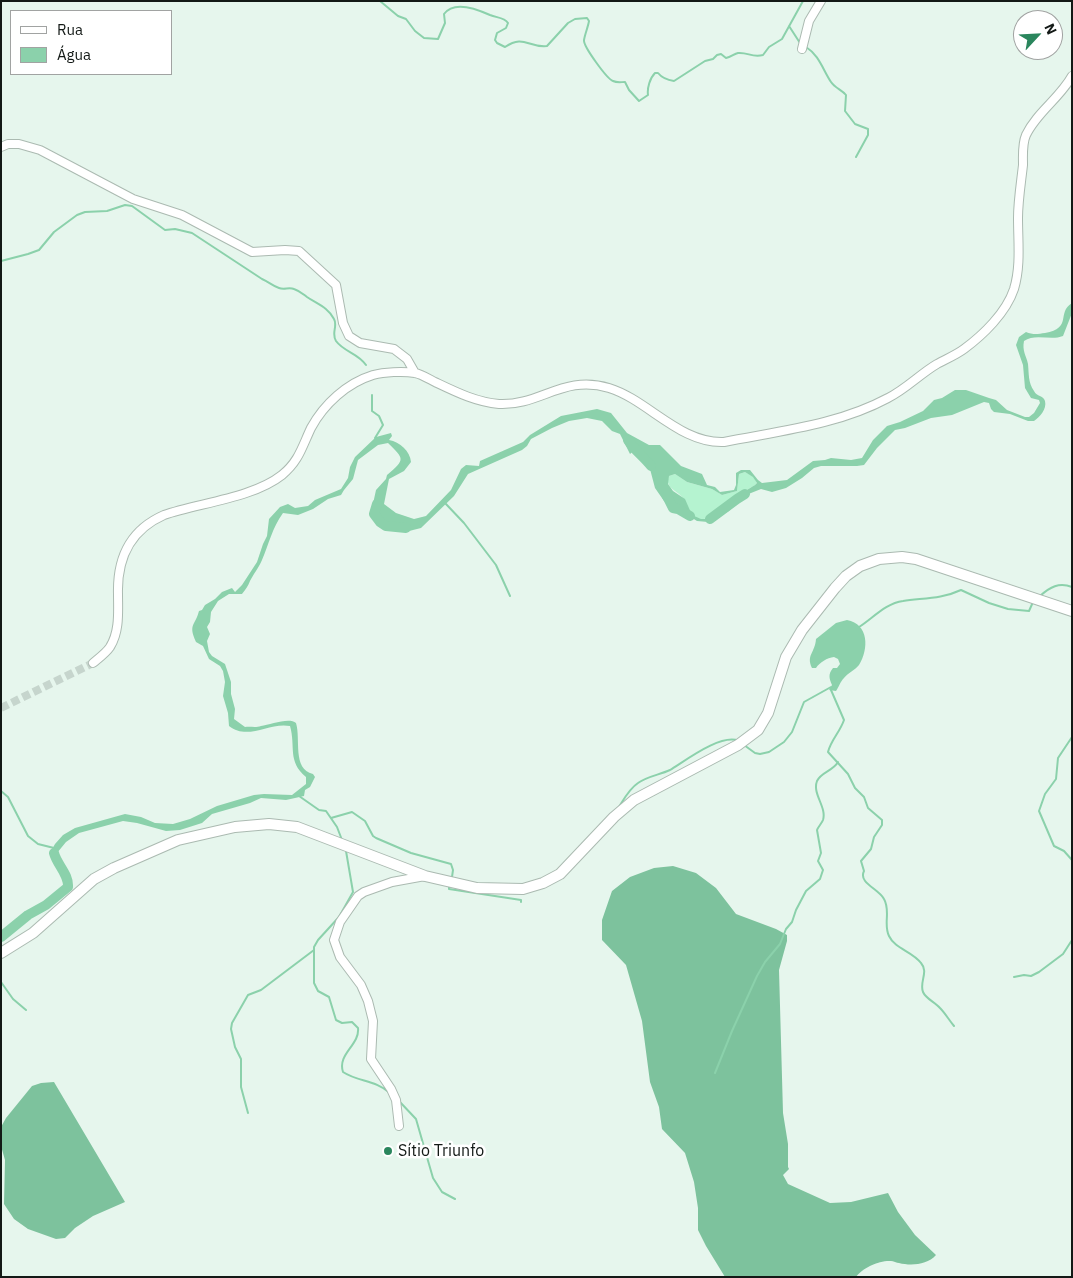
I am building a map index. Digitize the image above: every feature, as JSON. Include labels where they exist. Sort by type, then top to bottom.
[{"type":"main road","points":[[1,953],[34,933],[94,879],[114,868],[178,840],[235,827],[269,824],[297,827],[425,876],[477,888],[509,890],[533,887],[552,880],[614,817],[634,800],[738,745],[758,730],[768,713],[786,657],[802,630],[834,588],[853,571],[869,562],[889,558],[916,559],[1072,610]]},
{"type":"street","points":[[802,49],[809,21],[821,1]]},
{"type":"street","points":[[93,663],[109,648],[113,641],[118,618],[120,565],[123,554],[137,534],[155,519],[164,515],[228,498],[270,483],[290,468],[297,460],[312,426],[334,398],[344,390],[373,375],[415,373],[472,398],[500,404],[511,403],[578,384],[600,386],[618,391],[683,431],[702,440],[716,442],[724,442],[853,414],[911,384],[935,365],[963,350],[986,329],[1010,299],[1017,276],[1019,247],[1018,216],[1025,139],[1040,115],[1063,90],[1072,76]]},
{"type":"street","points":[[1,147],[19,144],[40,150],[134,200],[182,216],[252,252],[299,251],[336,285],[343,322],[350,336],[360,343],[394,349],[406,359],[415,373]]},
{"type":"street","points":[[399,1126],[396,1100],[371,1059],[373,1021],[368,1001],[361,985],[340,957],[334,940],[340,922],[358,896],[392,882],[425,876]]},
{"type":"shaded area","points":[[745,472],[754,477],[757,483],[738,495],[724,511],[703,519],[692,514],[682,496],[670,487],[668,482],[669,476],[675,474],[687,482],[712,489],[722,495],[737,491],[739,474]]},
{"type":"shaded area","points":[[673,866],[696,873],[716,888],[736,914],[787,935],[779,970],[783,1113],[788,1144],[789,1169],[783,1175],[788,1184],[830,1203],[851,1202],[888,1193],[898,1212],[915,1235],[936,1255],[928,1261],[914,1264],[891,1261],[877,1263],[856,1277],[725,1277],[698,1230],[698,1208],[694,1182],[685,1153],[662,1129],[659,1107],[650,1082],[642,1021],[626,965],[602,940],[602,920],[612,891],[630,877],[654,868]]},
{"type":"shaded area","points":[[54,1082],[125,1202],[93,1216],[75,1228],[65,1238],[56,1239],[28,1229],[14,1219],[4,1204],[5,1160],[1,1146],[1,1127],[32,1086]]},
{"type":"water","points":[[1072,303],[1072,313],[1063,336],[1053,338],[1038,337],[1024,341],[1031,384],[1035,393],[1045,401],[1045,407],[1034,421],[1028,421],[1010,414],[994,412],[989,403],[984,402],[952,415],[931,418],[895,430],[877,448],[864,465],[821,466],[814,468],[786,488],[772,492],[761,489],[746,495],[737,501],[729,511],[708,522],[697,521],[664,501],[655,488],[650,469],[641,450],[637,448],[630,454],[620,434],[612,431],[602,421],[587,418],[569,421],[552,428],[531,439],[522,450],[468,474],[454,496],[421,528],[409,531],[400,530],[371,513],[376,490],[401,459],[388,443],[378,445],[358,460],[353,479],[341,495],[328,499],[313,509],[298,515],[283,513],[273,530],[261,563],[246,589],[242,594],[229,594],[218,601],[211,612],[210,622],[207,627],[210,634],[207,641],[209,652],[225,664],[231,682],[231,694],[235,709],[234,719],[245,727],[259,727],[284,721],[296,723],[298,753],[302,766],[315,777],[310,787],[305,790],[304,796],[286,800],[261,798],[212,814],[202,823],[180,830],[166,831],[123,821],[79,833],[66,842],[57,853],[61,864],[55,864],[51,851],[63,835],[75,828],[125,814],[141,817],[155,823],[173,824],[190,819],[217,806],[254,795],[292,795],[306,784],[306,777],[296,765],[294,759],[290,726],[274,726],[244,732],[229,726],[228,713],[223,696],[225,682],[223,671],[220,666],[209,659],[203,646],[196,642],[192,628],[199,611],[205,605],[222,592],[232,588],[235,592],[242,585],[257,562],[267,536],[269,519],[280,507],[288,504],[295,508],[308,506],[315,500],[341,489],[348,478],[350,467],[355,457],[376,437],[391,433],[392,436],[389,440],[401,445],[409,454],[411,462],[404,471],[389,479],[384,504],[396,513],[414,519],[426,516],[451,490],[461,469],[466,465],[479,466],[480,461],[523,442],[530,435],[561,416],[597,409],[611,413],[627,433],[649,445],[660,445],[681,466],[702,474],[707,485],[715,487],[720,492],[734,490],[736,473],[741,470],[750,470],[762,483],[787,480],[813,461],[831,458],[851,460],[862,458],[873,440],[887,426],[923,411],[934,400],[942,398],[955,390],[966,390],[996,400],[1007,410],[1029,417],[1040,403],[1039,400],[1031,398],[1025,388],[1023,365],[1016,345],[1019,337],[1026,332],[1033,334],[1042,333],[1059,328],[1067,307]],"holes":[[[745,472],[753,477],[757,483],[755,485],[737,496],[731,505],[706,519],[692,515],[685,499],[673,491],[668,484],[669,476],[675,474],[687,482],[712,489],[722,495],[737,491],[739,474]]]},
{"type":"water","points":[[847,620],[860,626],[865,638],[864,652],[859,665],[847,675],[836,691],[829,690],[832,685],[830,678],[831,670],[837,668],[840,664],[838,659],[834,657],[829,658],[816,668],[812,668],[810,657],[816,639],[836,623]]},
{"type":"waterway","points":[[380,1],[398,16],[406,19],[415,31],[424,38],[438,39],[445,23],[444,14],[448,10],[454,7],[479,10],[508,23],[506,28],[497,33],[495,40],[505,47],[511,43],[522,41],[547,46],[568,23],[575,19],[587,18],[589,21],[584,40],[591,55],[610,79],[616,82],[625,82],[629,90],[639,101],[648,95],[649,83],[655,73],[674,81],[717,55],[721,54],[726,58],[738,53],[756,56],[763,55],[769,47],[782,39],[803,1]]},
{"type":"waterway","points":[[789,26],[800,43]]},
{"type":"waterway","points":[[806,47],[818,58],[833,84],[846,95],[845,111],[855,124],[868,129],[868,135],[856,157]]},
{"type":"waterway","points":[[1,261],[39,250],[54,232],[77,215],[85,212],[107,211],[125,205],[132,206],[165,230],[175,229],[192,233],[262,279],[279,288],[292,288],[322,306],[329,311],[334,319],[336,341],[366,365]]},
{"type":"waterway","points":[[372,395],[372,411],[379,416],[383,425],[375,438]]},
{"type":"waterway","points":[[628,440],[651,466]]},
{"type":"waterway","points":[[710,519],[745,494]]},
{"type":"waterway","points":[[667,496],[673,508],[690,516]]},
{"type":"waterway","points":[[445,503],[464,523],[496,565],[510,596]]},
{"type":"waterway","points":[[377,504],[374,514],[380,522],[386,526],[406,528]]},
{"type":"waterway","points":[[1040,596],[1055,586],[1072,587]]},
{"type":"waterway","points":[[859,627],[885,608],[897,602],[939,597],[961,590],[989,603],[1008,609],[1029,611],[1033,602]]},
{"type":"waterway","points":[[744,745],[755,753],[769,752],[784,742],[792,732],[804,702],[831,687]]},
{"type":"waterway","points":[[831,690],[844,720],[828,752],[848,774],[855,788],[864,797],[868,808],[882,820],[882,825],[874,837],[871,849],[861,861],[864,879],[884,899],[887,908],[887,931],[889,936],[895,944],[917,959],[923,966],[922,988],[924,994],[940,1008],[954,1026]]},
{"type":"waterway","points":[[1072,737],[1058,758],[1056,779],[1045,794],[1039,811],[1054,846],[1064,851],[1072,860]]},
{"type":"waterway","points":[[619,807],[629,791],[642,781],[670,770],[713,744],[731,740],[739,741]]},
{"type":"waterway","points":[[715,1073],[757,976],[765,962],[780,944],[806,891],[820,879],[823,870],[818,861],[821,853],[817,830],[824,815],[816,786],[819,778],[838,762]]},
{"type":"waterway","points":[[1,791],[8,797],[28,836],[38,844],[54,848]]},
{"type":"waterway","points":[[299,796],[319,810],[326,811],[337,827],[342,840]]},
{"type":"waterway","points":[[331,818],[352,812],[365,821],[376,838],[411,853],[451,864],[453,870],[452,877]]},
{"type":"waterway","points":[[346,851],[353,892],[339,917],[314,947],[314,983],[318,991],[329,997],[336,1020],[342,1023],[352,1022],[358,1028],[356,1040],[343,1060],[343,1072],[355,1078],[373,1083],[390,1093]]},
{"type":"waterway","points":[[1,937],[68,887],[67,878],[54,853]]},
{"type":"waterway","points":[[449,887],[449,889],[521,900],[521,902]]},
{"type":"waterway","points":[[1014,977],[1031,976],[1039,972],[1063,954],[1072,940]]},
{"type":"waterway","points":[[248,1113],[241,1087],[241,1059],[235,1047],[231,1029],[232,1023],[248,995],[261,990],[314,950]]},
{"type":"waterway","points":[[1,982],[13,999],[26,1010]]},
{"type":"waterway","points":[[399,1101],[416,1119],[433,1178],[442,1192],[455,1199]]},
{"type":"tunnel","points":[[1,708],[93,663]]},
{"type":"place","name":"Sítio Triunfo","points":[[388,1151]]}]
